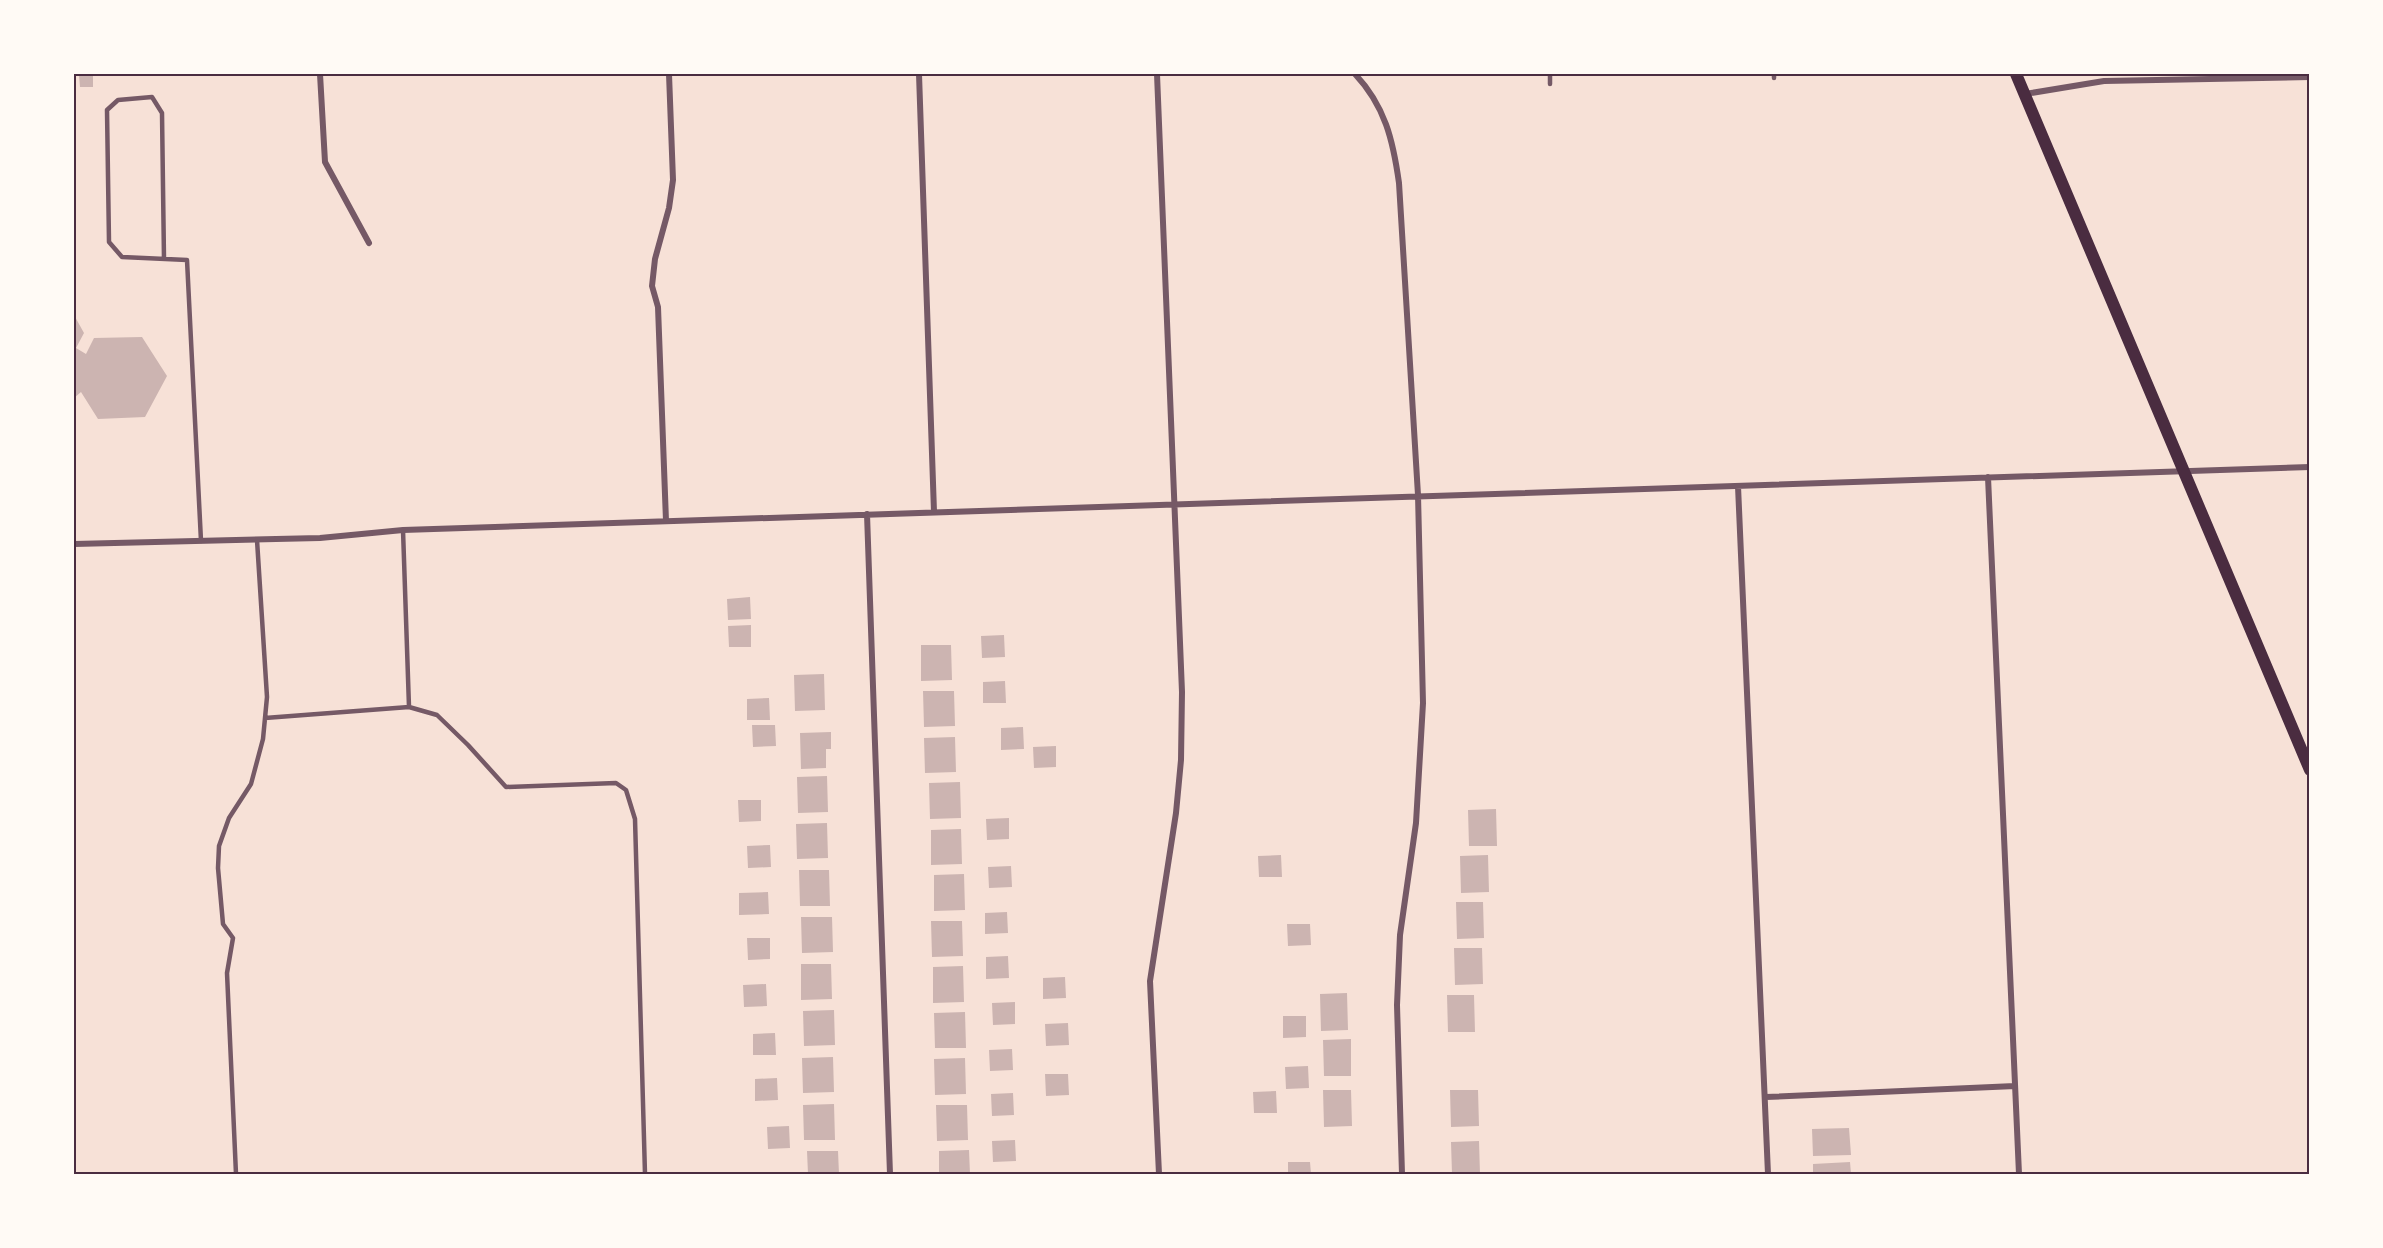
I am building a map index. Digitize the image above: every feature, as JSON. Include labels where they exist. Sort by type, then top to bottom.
[{"type":"main road","points":[[2016,74],[2310,770]]},
{"type":"street","points":[[320,74],[325,162],[369,243]]},
{"type":"street","points":[[666,521],[658,307],[652,286],[655,259],[663,233],[673,180],[669,74]]},
{"type":"street","points":[[919,74],[934,512]]},
{"type":"street","points":[[1157,74],[1182,692],[1176,813],[1150,981],[1159,1174]]},
{"type":"street","points":[[1355,74],[1381,110],[1396,156],[1418,495],[1423,703],[1416,823],[1400,935],[1397,1005],[1402,1174]]},
{"type":"street","points":[[2104,74],[2104,81]]},
{"type":"street","points":[[2025,94],[2104,81],[2310,77]]},
{"type":"street","points":[[74,544],[320,538],[403,530],[1418,495],[2310,467]]},
{"type":"street","points":[[1988,477],[2019,1174]]},
{"type":"street","points":[[1738,486],[1768,1174]]},
{"type":"street","points":[[867,514],[890,1174]]},
{"type":"street","points":[[1766,1097],[2015,1086]]},
{"type":"lane","points":[[1550,74],[1550,84]]},
{"type":"lane","points":[[164,259],[162,113],[153,97],[118,100],[107,110],[110,242],[122,257],[164,259],[187,260],[201,541]]},
{"type":"lane","points":[[403,530],[409,706]]},
{"type":"lane","points":[[236,1174],[227,973],[233,938],[223,924],[218,868],[219,846],[229,818],[251,784],[263,739],[267,697],[257,540]]},
{"type":"lane","points":[[265,718],[409,706],[436,715],[468,745],[506,787],[616,783],[626,790],[635,819],[645,1174]]},
{"type":"building","points":[[93,74],[93,87],[80,87],[79,75]]},
{"type":"building","points":[[74,315],[84,333],[76,348],[86,354],[94,338],[142,337],[167,376],[145,417],[98,419],[81,392],[74,398]]},
{"type":"building","points":[[750,597],[751,619],[728,620],[727,599]]},
{"type":"building","points":[[751,625],[751,647],[729,647],[728,626]]},
{"type":"building","points":[[1004,635],[1005,657],[982,658],[981,636]]},
{"type":"building","points":[[921,645],[951,645],[952,680],[921,681]]},
{"type":"building","points":[[824,674],[825,710],[795,711],[794,675]]},
{"type":"building","points":[[1005,681],[1006,703],[983,703],[983,682]]},
{"type":"building","points":[[923,691],[954,691],[955,726],[924,727]]},
{"type":"building","points":[[769,698],[770,720],[747,720],[747,699]]},
{"type":"building","points":[[752,725],[775,725],[776,746],[753,747]]},
{"type":"building","points":[[1023,727],[1024,749],[1001,750],[1001,728]]},
{"type":"building","points":[[831,732],[831,749],[826,749],[826,768],[801,769],[800,733]]},
{"type":"building","points":[[955,737],[956,772],[925,773],[924,738]]},
{"type":"building","points":[[1056,746],[1056,767],[1034,768],[1033,747]]},
{"type":"building","points":[[827,776],[828,812],[798,813],[797,777]]},
{"type":"building","points":[[960,782],[961,818],[930,819],[929,783]]},
{"type":"building","points":[[738,800],[761,800],[761,821],[739,822]]},
{"type":"building","points":[[1496,809],[1497,846],[1469,846],[1468,810]]},
{"type":"building","points":[[1009,818],[1009,839],[987,840],[986,819]]},
{"type":"building","points":[[827,823],[828,858],[797,859],[796,824]]},
{"type":"building","points":[[961,829],[962,864],[931,865],[931,830]]},
{"type":"building","points":[[770,845],[771,867],[748,868],[747,846]]},
{"type":"building","points":[[1281,855],[1282,877],[1259,877],[1258,856]]},
{"type":"building","points":[[1488,855],[1489,892],[1461,893],[1460,856]]},
{"type":"building","points":[[1011,866],[1012,887],[989,888],[988,867]]},
{"type":"building","points":[[799,870],[829,870],[830,906],[800,906]]},
{"type":"building","points":[[964,874],[965,910],[934,911],[934,875]]},
{"type":"building","points":[[768,892],[769,914],[739,915],[739,893]]},
{"type":"building","points":[[1456,902],[1483,902],[1484,938],[1457,939]]},
{"type":"building","points":[[1007,912],[1008,933],[985,934],[985,913]]},
{"type":"building","points":[[801,917],[832,917],[833,952],[802,953]]},
{"type":"building","points":[[931,921],[962,921],[963,956],[932,957]]},
{"type":"building","points":[[1287,924],[1310,924],[1311,945],[1288,946]]},
{"type":"building","points":[[747,938],[770,938],[770,959],[748,960]]},
{"type":"building","points":[[1454,948],[1482,948],[1483,984],[1455,985]]},
{"type":"building","points":[[1008,956],[1009,978],[986,979],[986,957]]},
{"type":"building","points":[[801,964],[831,964],[832,999],[801,1000]]},
{"type":"building","points":[[963,966],[964,1002],[933,1003],[933,967]]},
{"type":"building","points":[[1065,977],[1066,998],[1043,999],[1043,978]]},
{"type":"building","points":[[766,984],[767,1006],[744,1007],[743,985]]},
{"type":"building","points":[[1347,993],[1348,1030],[1321,1031],[1320,994]]},
{"type":"building","points":[[1447,995],[1474,995],[1475,1032],[1448,1032]]},
{"type":"building","points":[[1015,1002],[1015,1024],[993,1025],[992,1003]]},
{"type":"building","points":[[834,1010],[835,1045],[804,1046],[803,1011]]},
{"type":"building","points":[[965,1012],[966,1048],[935,1048],[934,1013]]},
{"type":"building","points":[[1283,1016],[1306,1016],[1306,1037],[1283,1038]]},
{"type":"building","points":[[1068,1023],[1069,1045],[1046,1046],[1045,1024]]},
{"type":"building","points":[[775,1033],[776,1055],[753,1055],[753,1034]]},
{"type":"building","points":[[1351,1039],[1351,1076],[1324,1076],[1323,1040]]},
{"type":"building","points":[[1012,1049],[1013,1070],[990,1071],[989,1050]]},
{"type":"building","points":[[833,1057],[834,1092],[803,1093],[802,1058]]},
{"type":"building","points":[[965,1058],[966,1094],[935,1095],[934,1059]]},
{"type":"building","points":[[1308,1066],[1309,1088],[1286,1089],[1285,1067]]},
{"type":"building","points":[[1045,1074],[1068,1074],[1069,1095],[1046,1096]]},
{"type":"building","points":[[777,1078],[778,1100],[755,1101],[755,1079]]},
{"type":"building","points":[[1323,1090],[1351,1090],[1352,1126],[1324,1127]]},
{"type":"building","points":[[1450,1090],[1478,1090],[1479,1126],[1451,1127]]},
{"type":"building","points":[[1276,1091],[1277,1113],[1254,1113],[1253,1092]]},
{"type":"building","points":[[1013,1093],[1014,1115],[992,1116],[991,1094]]},
{"type":"building","points":[[834,1104],[835,1140],[804,1140],[803,1105]]},
{"type":"building","points":[[936,1105],[967,1105],[968,1140],[937,1141]]},
{"type":"building","points":[[789,1126],[790,1148],[768,1149],[767,1127]]},
{"type":"building","points":[[1849,1128],[1851,1155],[1813,1156],[1812,1129]]},
{"type":"building","points":[[1015,1140],[1016,1161],[993,1162],[992,1141]]},
{"type":"building","points":[[1479,1141],[1480,1174],[1452,1174],[1451,1142]]},
{"type":"building","points":[[969,1150],[970,1174],[939,1174],[939,1151]]},
{"type":"building","points":[[807,1151],[838,1151],[839,1174],[808,1174]]},
{"type":"building","points":[[1288,1162],[1310,1162],[1311,1174],[1288,1174]]},
{"type":"building","points":[[1850,1162],[1851,1174],[1813,1174],[1813,1164]]}]
